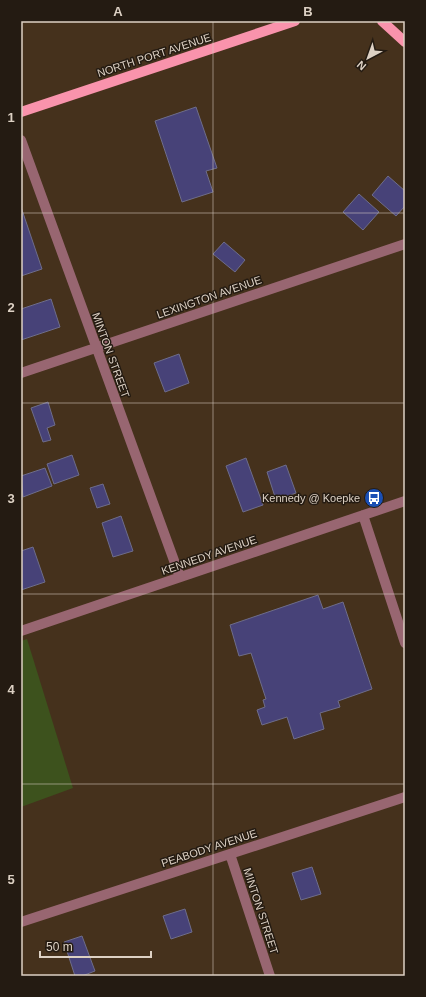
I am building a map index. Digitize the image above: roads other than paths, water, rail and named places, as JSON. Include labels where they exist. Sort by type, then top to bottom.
[{"type":"main road","name":"NORTH PORT AVENUE","points":[[21,112],[295,21]]},
{"type":"main road","points":[[382,21],[405,42]]},
{"type":"street","name":"MINTON STREET","points":[[21,140],[180,577]]},
{"type":"street","name":"LEXINGTON AVENUE","points":[[21,373],[405,244]]},
{"type":"street","name":"KENNEDY AVENUE","points":[[21,631],[405,501]]},
{"type":"street","points":[[363,515],[405,643]]},
{"type":"street","name":"PEABODY AVENUE","points":[[21,922],[405,797]]},
{"type":"street","name":"MINTON STREET","points":[[230,854],[270,976]]},
{"type":"place","name":"Kennedy @ Koepke","points":[[374,498]]}]
